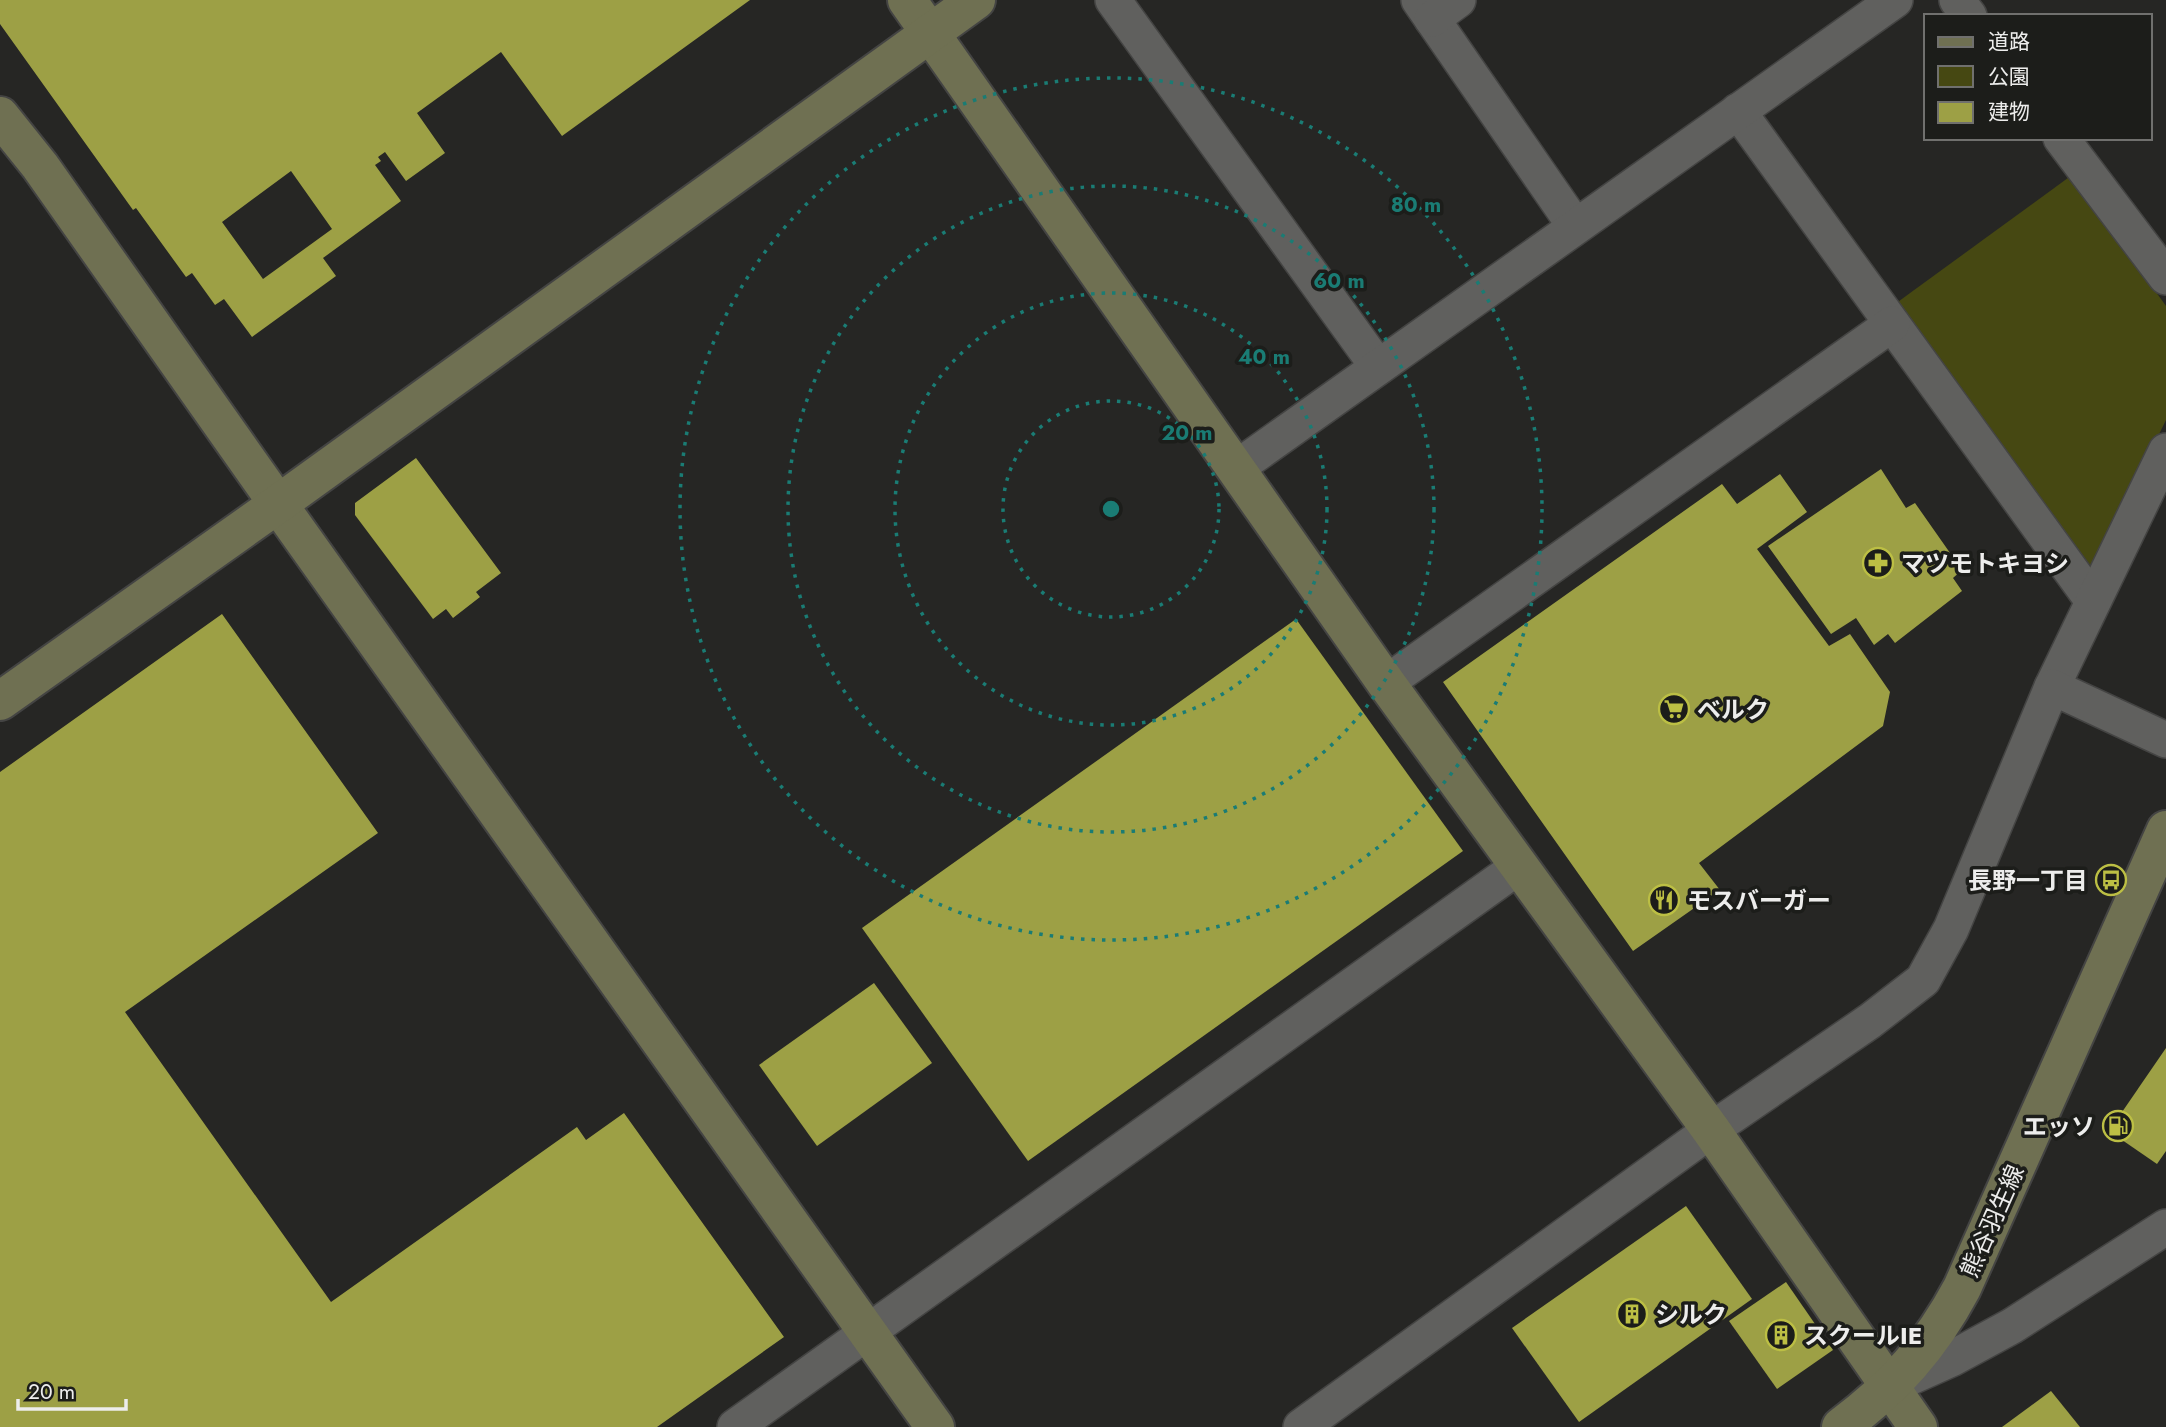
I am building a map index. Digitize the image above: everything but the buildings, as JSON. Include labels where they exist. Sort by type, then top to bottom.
[{"type":"street","points":[[907,0],[1386,683],[1711,1130],[1918,1427]]},
{"type":"street","points":[[0,701],[278,504],[976,0]]},
{"type":"street","points":[[1113,0],[1378,367]]},
{"type":"street","points":[[1235,469],[1895,0]]},
{"type":"street","points":[[1437,6],[1576,226]]},
{"type":"street","points":[[1738,111],[2094,601]]},
{"type":"street","points":[[0,116],[40,166],[935,1427]]},
{"type":"street","points":[[2063,140],[2166,277]]},
{"type":"street","points":[[1386,683],[1892,324]]},
{"type":"street","points":[[1301,1427],[1711,1130],[1870,1021],[1923,981],[1951,929],[2052,687],[2166,451]]},
{"type":"street","points":[[2052,687],[2166,740]]},
{"type":"street","name":"熊谷羽生線","points":[[1841,1427],[1890,1387],[1924,1350],[1944,1322],[1962,1288],[2166,830]]},
{"type":"street","points":[[735,1427],[1518,867]]},
{"type":"street","points":[[1890,1387],[1951,1359],[2012,1326],[2166,1227]]},
{"type":"green space","points":[[2072,175],[2166,306],[2166,420],[2093,569],[1895,304]]},
{"type":"place","name":"マツモトキヨシ","points":[[1878,563]]},
{"type":"place","name":"ベルク","points":[[1674,709]]},
{"type":"place","name":"長野一丁目","points":[[2111,880]]},
{"type":"place","name":"モスバーガー","points":[[1664,900]]},
{"type":"place","name":"エッソ","points":[[2118,1126]]},
{"type":"place","name":"シルク","points":[[1632,1314]]},
{"type":"place","name":"スクールIE","points":[[1781,1335]]}]
